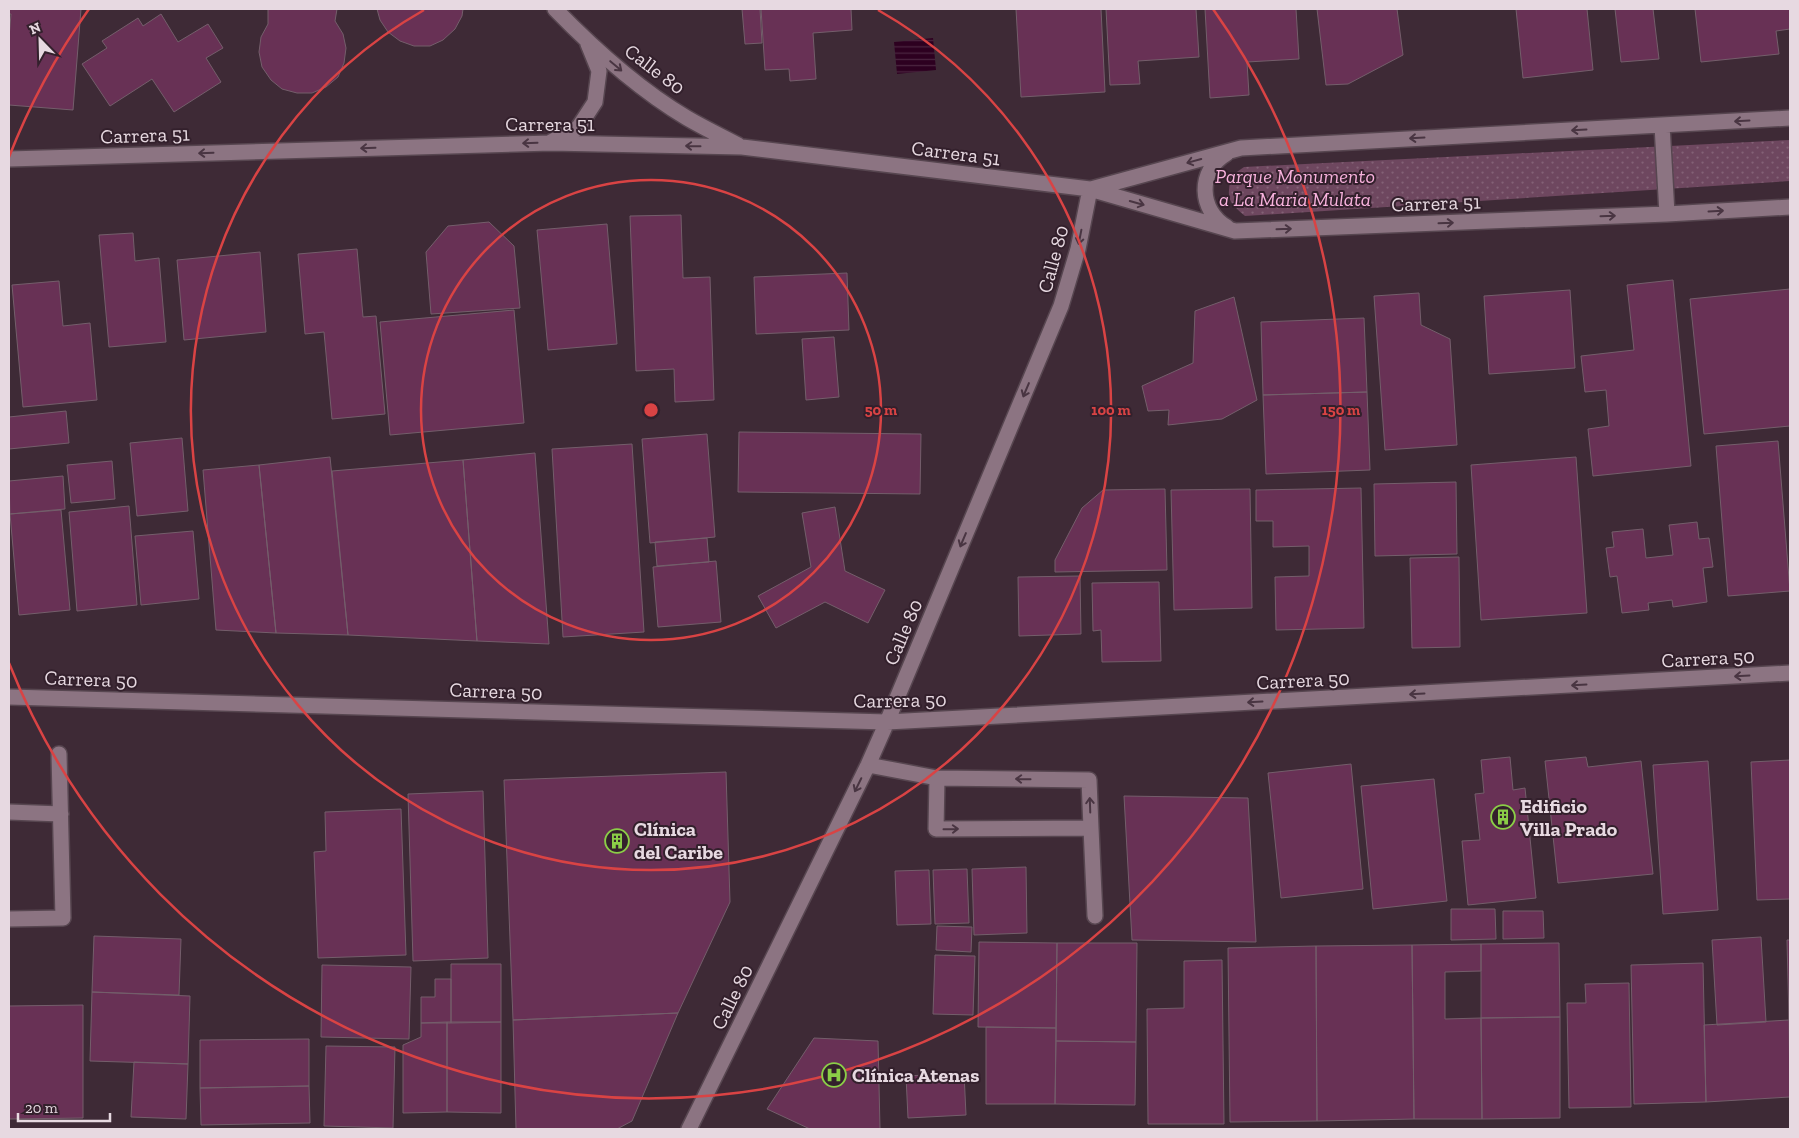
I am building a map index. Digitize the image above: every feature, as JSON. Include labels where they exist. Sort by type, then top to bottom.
[{"type":"street","name":"Calle 80","points":[[555,9],[588,42],[635,82],[687,118],[742,147]]},
{"type":"street","points":[[550,143],[578,128],[595,102],[599,71],[588,42]]},
{"type":"street","name":"Carrera 51","points":[[1090,189],[1241,148],[1790,118]]},
{"type":"street","points":[[1662,125],[1667,214]]},
{"type":"street","name":"Carrera 51","points":[[9,159],[550,143],[742,147],[1090,189],[1235,231],[1667,214],[1790,207]]},
{"type":"street","points":[[1235,231],[1218,222],[1207,206],[1205,187],[1210,169],[1224,155],[1241,148]]},
{"type":"street","name":"Calle 80","points":[[689,1129],[868,765],[887,722],[1061,306],[1078,249],[1090,189]]},
{"type":"street","name":"Carrera 50","points":[[9,697],[887,722],[1790,673]]},
{"type":"street","points":[[9,919],[63,918],[60,754]]},
{"type":"street","points":[[868,765],[936,778],[1089,780],[1095,916]]},
{"type":"street","points":[[936,778],[936,829],[1091,828]]},
{"type":"street","points":[[9,812],[61,814]]},
{"type":"green space","name":"Parque Monumento a La Maria Mulata","points":[[1790,140],[1790,181],[1245,216],[1235,207],[1229,195],[1231,176],[1244,167]]},
{"type":"shaded area","points":[[933,38],[936,70],[897,74],[894,42]]},
{"type":"building","points":[[9,9],[81,9],[73,110],[9,105],[11,14],[9,14]]},
{"type":"building","points":[[268,9],[337,9],[335,21],[343,34],[346,48],[344,63],[338,77],[326,87],[312,93],[297,93],[282,89],[271,80],[262,67],[259,52],[261,37],[268,24]]},
{"type":"building","points":[[377,9],[463,9],[462,16],[455,29],[443,40],[430,46],[414,46],[400,41],[388,32],[380,20]]},
{"type":"building","points":[[742,9],[760,9],[762,43],[745,44]]},
{"type":"building","points":[[761,9],[851,9],[852,30],[813,33],[816,79],[790,81],[789,69],[765,70]]},
{"type":"building","points":[[1016,9],[1101,9],[1105,92],[1021,97]]},
{"type":"building","points":[[1106,9],[1196,9],[1199,57],[1138,61],[1140,84],[1110,85]]},
{"type":"building","points":[[1205,9],[1296,9],[1299,59],[1247,62],[1249,95],[1210,98]]},
{"type":"building","points":[[1317,9],[1397,9],[1403,55],[1348,84],[1326,85]]},
{"type":"building","points":[[1516,9],[1587,9],[1593,70],[1523,78]]},
{"type":"building","points":[[1615,9],[1653,9],[1659,59],[1621,62]]},
{"type":"building","points":[[1695,9],[1790,9],[1790,29],[1776,31],[1779,54],[1701,62]]},
{"type":"building","points":[[161,14],[178,42],[208,24],[223,48],[206,58],[221,82],[174,112],[152,79],[110,106],[82,64],[107,48],[102,41],[138,18],[143,26]]},
{"type":"building","points":[[681,215],[683,278],[710,277],[714,400],[675,402],[674,369],[636,371],[630,216]]},
{"type":"building","points":[[489,222],[514,246],[520,308],[431,314],[426,252],[448,226]]},
{"type":"building","points":[[607,224],[617,344],[548,350],[537,230]]},
{"type":"building","points":[[133,233],[135,261],[159,258],[166,342],[109,347],[99,235]]},
{"type":"building","points":[[357,249],[363,317],[376,316],[385,414],[332,419],[324,332],[305,334],[298,254]]},
{"type":"building","points":[[260,252],[266,332],[184,340],[177,260]]},
{"type":"building","points":[[847,273],[849,330],[756,334],[754,277]]},
{"type":"building","points":[[1673,280],[1691,466],[1593,476],[1588,429],[1609,426],[1606,390],[1585,392],[1581,356],[1634,350],[1627,285]]},
{"type":"building","points":[[59,281],[63,326],[90,323],[97,400],[23,407],[12,285]]},
{"type":"building","points":[[1790,289],[1790,426],[1704,434],[1690,299]]},
{"type":"building","points":[[1570,290],[1575,368],[1489,374],[1484,296]]},
{"type":"building","points":[[1419,293],[1421,325],[1450,339],[1457,445],[1385,450],[1374,296]]},
{"type":"building","points":[[1234,297],[1257,400],[1222,419],[1168,425],[1169,410],[1148,411],[1142,386],[1193,363],[1195,311]]},
{"type":"building","points":[[514,310],[524,423],[390,435],[380,322]]},
{"type":"building","points":[[1364,318],[1367,392],[1263,395],[1261,322]]},
{"type":"building","points":[[834,337],[839,397],[806,400],[802,339]]},
{"type":"building","points":[[1367,392],[1370,470],[1266,474],[1263,395]]},
{"type":"building","points":[[66,411],[69,443],[9,449],[9,417]]},
{"type":"building","points":[[739,432],[921,434],[920,494],[738,492]]},
{"type":"building","points":[[707,434],[715,537],[650,543],[642,439]]},
{"type":"building","points":[[182,438],[188,511],[137,516],[130,443]]},
{"type":"building","points":[[1778,441],[1790,591],[1728,596],[1716,446]]},
{"type":"building","points":[[632,444],[644,632],[563,637],[552,449]]},
{"type":"building","points":[[535,453],[549,644],[477,641],[463,460]]},
{"type":"building","points":[[330,457],[348,635],[276,633],[259,465]]},
{"type":"building","points":[[1576,457],[1587,613],[1481,620],[1471,465]]},
{"type":"building","points":[[463,460],[477,641],[348,635],[332,471]]},
{"type":"building","points":[[112,461],[115,499],[71,503],[67,465]]},
{"type":"building","points":[[259,465],[276,633],[216,630],[203,470]]},
{"type":"building","points":[[63,476],[65,509],[10,514],[9,481]]},
{"type":"building","points":[[1456,482],[1457,554],[1375,556],[1374,484]]},
{"type":"building","points":[[1361,488],[1364,628],[1276,630],[1275,577],[1309,576],[1309,546],[1273,547],[1273,521],[1256,521],[1256,490]]},
{"type":"building","points":[[1165,489],[1167,570],[1055,572],[1055,560],[1082,508],[1103,490]]},
{"type":"building","points":[[1250,489],[1252,608],[1174,610],[1171,490]]},
{"type":"building","points":[[129,506],[137,605],[77,611],[69,512]]},
{"type":"building","points":[[835,507],[845,571],[885,590],[868,623],[825,602],[776,628],[758,596],[811,567],[802,513]]},
{"type":"building","points":[[61,510],[70,610],[19,615],[10,514]]},
{"type":"building","points":[[1697,522],[1699,539],[1709,538],[1713,567],[1703,568],[1707,602],[1673,607],[1672,600],[1648,603],[1649,610],[1622,613],[1617,576],[1610,577],[1606,548],[1614,547],[1612,532],[1643,529],[1646,558],[1673,555],[1669,525]]},
{"type":"building","points":[[193,531],[199,599],[141,605],[135,536]]},
{"type":"building","points":[[707,538],[709,562],[657,566],[655,542]]},
{"type":"building","points":[[1459,557],[1460,647],[1412,648],[1410,558]]},
{"type":"building","points":[[716,561],[721,622],[658,627],[653,567]]},
{"type":"building","points":[[1080,576],[1081,634],[1019,636],[1018,577]]},
{"type":"building","points":[[1159,582],[1161,661],[1102,662],[1101,630],[1093,631],[1092,583]]},
{"type":"building","name":"Edificio Villa Prado","points":[[1510,757],[1513,790],[1525,788],[1536,898],[1468,905],[1462,841],[1480,840],[1475,794],[1484,793],[1481,760]]},
{"type":"building","points":[[1586,757],[1588,767],[1641,761],[1653,874],[1558,883],[1545,761]]},
{"type":"building","points":[[1790,760],[1790,899],[1757,900],[1751,762]]},
{"type":"building","points":[[1708,761],[1718,910],[1663,914],[1653,765]]},
{"type":"building","points":[[1351,764],[1363,889],[1281,898],[1268,773]]},
{"type":"building","name":"Clínica del Caribe","points":[[726,772],[730,902],[678,1013],[513,1020],[504,780]]},
{"type":"building","points":[[1434,779],[1447,901],[1373,909],[1361,786]]},
{"type":"building","points":[[483,791],[488,958],[413,961],[408,794]]},
{"type":"building","points":[[1124,796],[1248,798],[1256,942],[1132,940]]},
{"type":"building","points":[[401,809],[406,955],[318,958],[314,852],[326,851],[325,812]]},
{"type":"building","points":[[1026,867],[1027,933],[974,935],[972,869]]},
{"type":"building","points":[[967,869],[969,923],[935,924],[933,870]]},
{"type":"building","points":[[929,870],[931,924],[897,925],[895,871]]},
{"type":"building","points":[[1451,909],[1495,909],[1496,939],[1451,940]]},
{"type":"building","points":[[1503,911],[1543,911],[1544,938],[1503,939]]},
{"type":"building","points":[[937,926],[972,927],[971,952],[936,950]]},
{"type":"building","points":[[94,936],[181,939],[179,995],[92,992]]},
{"type":"building","points":[[1761,937],[1766,1022],[1717,1025],[1712,940]]},
{"type":"building","points":[[1787,940],[1790,940],[1789,1020]]},
{"type":"building","points":[[979,942],[1057,943],[1056,1028],[978,1027]]},
{"type":"building","points":[[1057,943],[1137,943],[1136,1042],[1056,1041]]},
{"type":"building","points":[[1559,943],[1560,1017],[1481,1018],[1481,944]]},
{"type":"building","points":[[1481,944],[1481,971],[1445,972],[1445,1019],[1481,1018],[1482,1119],[1414,1119],[1412,945]]},
{"type":"building","points":[[1412,945],[1414,1119],[1317,1121],[1316,946]]},
{"type":"building","points":[[1316,946],[1317,1121],[1230,1122],[1228,948]]},
{"type":"building","points":[[935,955],[975,956],[973,1015],[933,1014]]},
{"type":"building","points":[[1222,960],[1224,1124],[1148,1124],[1147,1009],[1184,1008],[1184,961]]},
{"type":"building","points":[[1703,963],[1706,1102],[1634,1104],[1631,965]]},
{"type":"building","points":[[451,964],[501,964],[501,1022],[451,1023]]},
{"type":"building","points":[[322,965],[411,967],[409,1039],[321,1037]]},
{"type":"building","points":[[435,979],[451,979],[451,1023],[421,1023],[421,997],[435,997]]},
{"type":"building","points":[[1629,983],[1631,1107],[1569,1108],[1567,1003],[1586,1003],[1585,984]]},
{"type":"building","points":[[92,992],[190,996],[188,1064],[90,1061]]},
{"type":"building","points":[[83,1005],[83,1118],[9,1119],[9,1006]]},
{"type":"building","points":[[678,1013],[632,1121],[617,1129],[516,1129],[513,1020]]},
{"type":"building","points":[[1560,1017],[1560,1118],[1482,1119],[1481,1018]]},
{"type":"building","points":[[1789,1020],[1790,1097],[1706,1102],[1704,1025]]},
{"type":"building","points":[[447,1022],[501,1022],[501,1113],[447,1112]]},
{"type":"building","points":[[447,1022],[447,1112],[403,1113],[403,1045],[421,1037],[421,1023]]},
{"type":"building","points":[[986,1027],[1056,1028],[1055,1104],[986,1104]]},
{"type":"building","name":"Clínica Atenas","points":[[814,1038],[878,1041],[880,1129],[810,1129],[767,1109]]},
{"type":"building","points":[[309,1039],[309,1086],[200,1088],[200,1040]]},
{"type":"building","points":[[1056,1041],[1136,1042],[1135,1105],[1055,1104]]},
{"type":"building","points":[[326,1046],[395,1047],[393,1128],[324,1126]]},
{"type":"building","points":[[134,1062],[188,1064],[186,1119],[131,1117]]},
{"type":"building","points":[[964,1073],[966,1115],[908,1118],[906,1076]]},
{"type":"building","points":[[309,1086],[310,1123],[201,1125],[200,1088]]},
{"type":"place","name":"Edificio Villa Prado","points":[[1503,817]]},
{"type":"place","name":"Clínica del Caribe","points":[[617,841]]},
{"type":"place","name":"Clínica Atenas","points":[[834,1075]]}]
